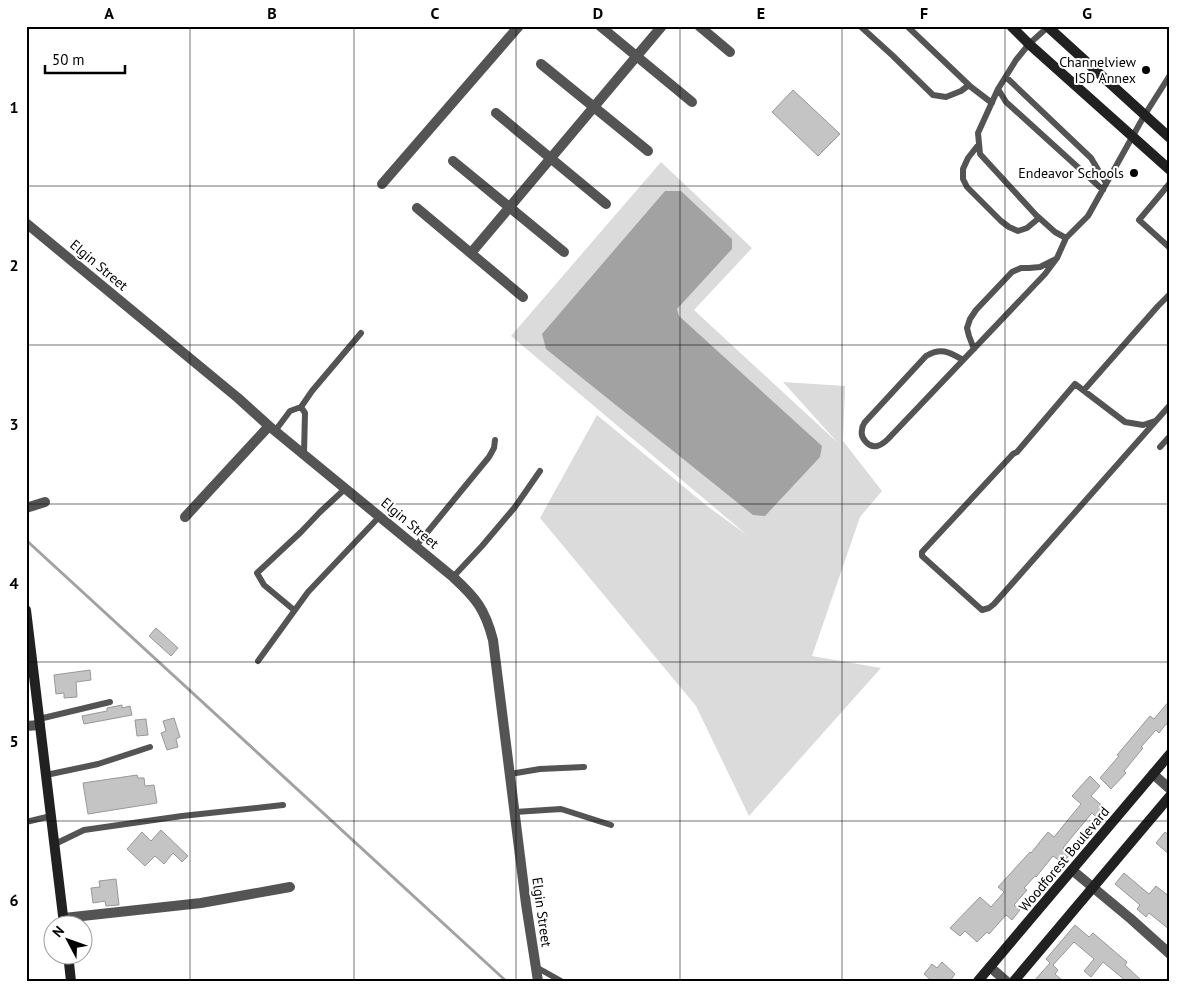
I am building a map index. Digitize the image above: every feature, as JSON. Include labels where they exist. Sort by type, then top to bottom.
[{"type":"main road","points":[[1011,26],[1170,170]]},
{"type":"main road","points":[[1048,27],[1170,138]]},
{"type":"main road","points":[[26,610],[63,914]]},
{"type":"main road","name":"Woodforest Boulevard","points":[[978,981],[1170,754]]},
{"type":"main road","points":[[1014,981],[1170,796]]},
{"type":"main road","points":[[69,964],[71,981]]},
{"type":"street","points":[[382,184],[519,26]]},
{"type":"street","points":[[600,26],[692,102]]},
{"type":"street","points":[[471,253],[662,26]]},
{"type":"street","points":[[699,26],[730,52]]},
{"type":"street","points":[[541,64],[648,151]]},
{"type":"street","points":[[496,113],[606,204]]},
{"type":"street","points":[[453,161],[564,252]]},
{"type":"street","points":[[416,208],[523,297]]},
{"type":"street","name":"Elgin Street","points":[[26,223],[453,577],[471,594],[481,608],[489,623],[493,640],[526,904],[538,981]]},
{"type":"street","points":[[186,517],[272,428]]},
{"type":"street","points":[[26,508],[44,502]]},
{"type":"street","points":[[26,726],[40,722]]},
{"type":"street","points":[[1153,774],[1170,789]]},
{"type":"street","points":[[1072,870],[1131,918],[1170,954]]},
{"type":"street","points":[[92,917],[201,903],[290,887]]},
{"type":"street","points":[[990,967],[1006,981]]},
{"type":"lane","points":[[860,26],[933,95],[946,97],[969,85]]},
{"type":"lane","points":[[907,26],[969,85],[992,103]]},
{"type":"lane","points":[[1048,27],[1029,44],[1016,60],[998,89],[978,133],[980,154],[1039,218],[1055,232],[1066,238]]},
{"type":"lane","points":[[963,360],[942,351],[934,351],[926,356],[865,422],[861,432],[862,437],[872,446],[877,446],[888,439],[1045,274],[1057,258],[1066,238],[1088,216],[1132,136],[1170,75]]},
{"type":"lane","points":[[1006,77],[1091,158],[1106,183]]},
{"type":"lane","points":[[998,89],[1006,102],[1102,190]]},
{"type":"lane","points":[[979,144],[962,168],[963,179],[967,186],[1002,220],[1018,231],[1027,228],[1039,218]]},
{"type":"lane","points":[[1170,184],[1139,220],[1170,248]]},
{"type":"lane","points":[[974,349],[967,328],[976,310],[1012,272],[1021,268],[1040,267],[1057,258]]},
{"type":"lane","points":[[1084,390],[1170,294]]},
{"type":"lane","points":[[272,428],[290,412],[301,407],[312,391],[361,333]]},
{"type":"lane","points":[[1156,421],[1143,425],[1124,422],[1075,384],[1017,452],[1013,454],[922,552],[922,556],[982,610],[989,608],[994,604],[1156,421],[1170,405]]},
{"type":"lane","points":[[301,407],[305,413],[304,454]]},
{"type":"lane","points":[[1160,446],[1170,436]]},
{"type":"lane","points":[[416,546],[489,457],[494,448],[495,440]]},
{"type":"lane","points":[[453,577],[515,507],[540,471]]},
{"type":"lane","points":[[294,610],[264,585],[257,573],[346,488]]},
{"type":"lane","points":[[258,660],[308,592],[380,516]]},
{"type":"lane","points":[[40,722],[110,702]]},
{"type":"lane","points":[[46,774],[98,764],[150,747]]},
{"type":"lane","points":[[510,774],[540,769],[584,767]]},
{"type":"lane","points":[[55,844],[84,830],[283,804]]},
{"type":"lane","points":[[515,812],[561,809],[611,824]]},
{"type":"lane","points":[[26,822],[51,816]]},
{"type":"lane","points":[[536,967],[561,981]]},
{"type":"shaded area","points":[[661,162],[752,248],[694,310],[838,443],[783,382],[845,386],[843,441],[882,491],[860,517],[812,656],[881,668],[749,816],[696,706],[540,518],[597,415],[707,506],[747,535],[511,336]]},
{"type":"shaded area","points":[[665,191],[681,191],[732,239],[732,249],[677,309],[679,316],[822,446],[820,457],[765,516],[753,515],[546,349],[542,334]]},
{"type":"building","points":[[793,90],[840,134],[818,156],[772,112]]},
{"type":"building","points":[[156,628],[178,648],[171,656],[149,636]]},
{"type":"building","points":[[90,670],[91,680],[76,682],[77,697],[64,698],[64,693],[56,694],[54,675]]},
{"type":"building","points":[[1170,700],[1170,727],[1166,724],[1159,733],[1156,730],[1124,771],[1126,773],[1111,789],[1100,778],[1150,716],[1154,719]]},
{"type":"building","points":[[122,705],[122,708],[130,706],[132,715],[84,724],[82,716],[107,711],[107,708]]},
{"type":"building","points":[[174,718],[180,737],[176,739],[178,747],[167,750],[161,733],[166,731],[163,721]]},
{"type":"building","points":[[146,719],[148,735],[137,736],[135,720]]},
{"type":"building","points":[[137,775],[138,778],[144,778],[145,786],[154,785],[157,803],[88,814],[83,783]]},
{"type":"building","points":[[1090,776],[1100,786],[1091,796],[1106,809],[1097,818],[1092,813],[1063,848],[1070,854],[1063,863],[1053,856],[1036,877],[1024,888],[1027,890],[1014,905],[1020,910],[1012,920],[1006,915],[989,934],[987,932],[977,942],[965,931],[960,936],[950,928],[980,897],[991,907],[1004,892],[998,887],[1031,853],[1048,832],[1054,837],[1081,804],[1072,796]]},
{"type":"building","points":[[161,830],[188,856],[182,862],[173,853],[164,864],[155,856],[145,866],[127,849],[142,832],[151,841]]},
{"type":"building","points":[[1165,832],[1170,836],[1170,855],[1156,843]]},
{"type":"building","points":[[1124,873],[1149,894],[1156,886],[1170,897],[1170,930],[1149,913],[1146,917],[1137,909],[1140,905],[1115,884]]},
{"type":"building","points":[[116,879],[119,905],[106,906],[105,901],[93,903],[91,888],[100,887],[99,881]]},
{"type":"building","points":[[1075,925],[1089,937],[1093,933],[1127,962],[1125,965],[1142,981],[1126,981],[1103,962],[1091,977],[1084,971],[1094,959],[1074,942],[1053,965],[1058,970],[1055,974],[1063,981],[1034,981],[1050,963],[1046,959]]},
{"type":"building","points":[[942,962],[955,974],[950,981],[932,981],[924,974],[932,964],[937,968]]},
{"type":"waterway","points":[[26,540],[506,981]]},
{"type":"place","name":"Channelview ISD Annex","points":[[1146,70]]},
{"type":"place","name":"Endeavor Schools","points":[[1134,173]]}]
